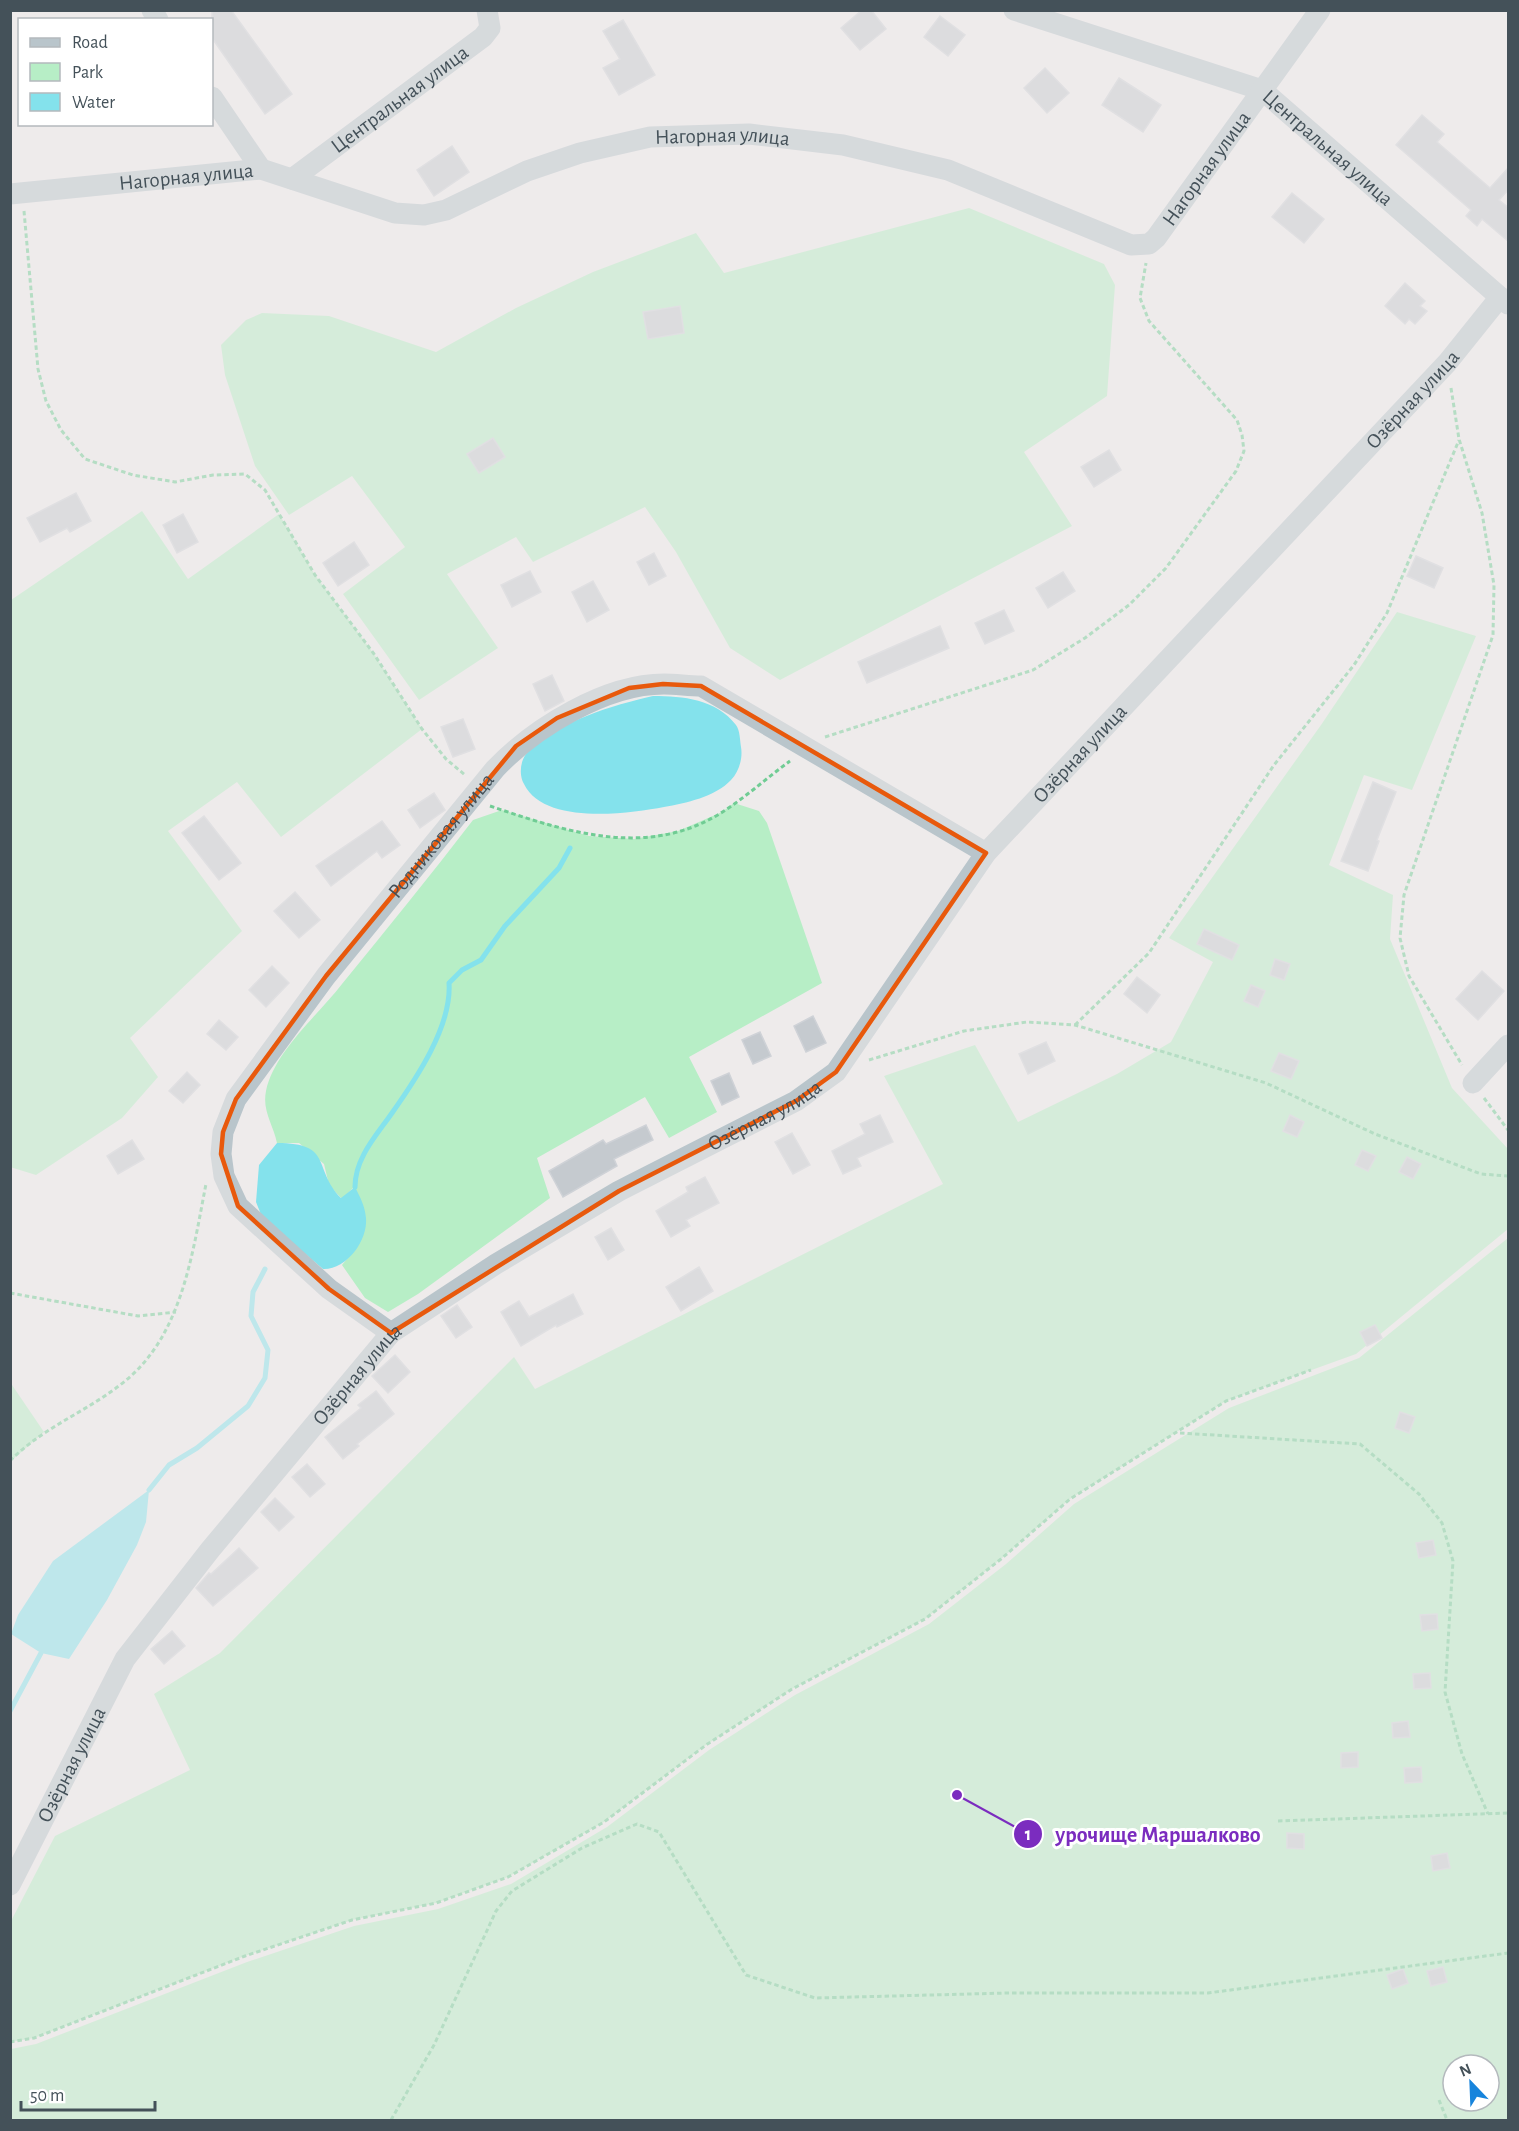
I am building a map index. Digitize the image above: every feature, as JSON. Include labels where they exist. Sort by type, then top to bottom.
[{"type":"street","name":"Центральная улица","points":[[292,179],[483,37],[490,28],[488,10]]},
{"type":"street","name":"Центральная улица","points":[[1014,10],[1262,90],[1504,301]]},
{"type":"street","name":"Нагорная улица","points":[[16,194],[261,169],[395,213],[424,215],[446,210],[527,171],[580,153],[650,137],[748,134],[843,145],[948,170],[1131,245],[1149,244],[1156,238],[1320,10]]},
{"type":"street","points":[[213,99],[261,169]]},
{"type":"street","name":"Озёрная улица","points":[[10,1886],[125,1659],[210,1550],[391,1333],[496,1264],[619,1191],[796,1101],[836,1071],[986,853],[1504,301]]},
{"type":"street","name":"Родниковая улица","points":[[391,1333],[329,1289],[238,1206],[224,1176],[221,1154],[223,1132],[236,1099],[327,976],[516,746],[557,718],[629,688],[663,684],[701,686],[986,853]]},
{"type":"street","points":[[1473,1083],[1509,1045]]},
{"type":"path","points":[[16,194],[38,369],[46,401],[61,430],[85,459],[133,475],[175,482],[213,475],[245,474],[265,490],[315,575],[374,654],[422,729],[476,794],[589,836],[634,839],[678,831],[722,812],[806,748],[828,736],[1033,670],[1085,638],[1129,605],[1166,568],[1236,471],[1244,451],[1237,420],[1149,321],[1140,298],[1143,273],[1156,238]]},
{"type":"path","points":[[1448,363],[1459,439],[1482,513],[1494,585],[1493,635],[1404,895],[1400,938],[1409,976],[1473,1083],[1509,1130]]},
{"type":"path","points":[[1075,1025],[1149,953],[1274,765],[1354,664],[1387,613],[1459,439]]},
{"type":"path","points":[[866,1061],[964,1032],[1027,1022],[1075,1025],[1266,1083],[1375,1134],[1481,1174],[1509,1176]]},
{"type":"path","points":[[10,1461],[44,1432],[121,1384],[157,1347],[176,1312],[207,1178]]},
{"type":"path","points":[[10,1293],[138,1316],[176,1312]]},
{"type":"path","points":[[10,2042],[34,2038],[245,1956],[352,1920],[436,1903],[508,1877],[604,1822],[706,1745],[792,1689],[925,1619],[1070,1499],[1226,1401],[1311,1370]]},
{"type":"path","points":[[1179,1432],[1359,1444],[1419,1494],[1442,1523],[1453,1561],[1445,1692],[1462,1754],[1488,1814]]},
{"type":"path","points":[[1278,1821],[1509,1813]]},
{"type":"path","points":[[392,2121],[434,2044],[502,1904],[512,1891],[582,1848],[637,1824],[659,1832],[746,1975],[815,1998],[1008,1993],[1208,1993],[1509,1953]]},
{"type":"path","points":[[1439,2100],[1447,2121]]},
{"type":"highlighted area","points":[[663,684],[701,686],[986,853],[836,1072],[796,1101],[619,1191],[391,1333],[329,1289],[238,1206],[221,1154],[223,1132],[236,1099],[326,976],[516,746],[557,718],[629,688]]},
{"type":"green space","points":[[969,208],[1104,264],[1115,285],[1107,396],[1024,452],[1072,526],[780,680],[730,648],[676,552],[645,507],[533,562],[516,537],[447,574],[498,648],[419,700],[343,594],[405,547],[352,476],[289,515],[255,466],[225,375],[221,345],[246,320],[262,313],[329,316],[436,352],[516,308],[593,272],[696,233],[724,273]]},
{"type":"green space","points":[[142,511],[188,579],[279,514],[315,575],[374,654],[422,729],[281,837],[237,782],[168,831],[242,931],[130,1038],[158,1077],[122,1118],[36,1175],[10,1167],[11,600]]},
{"type":"green space","points":[[1397,612],[1476,636],[1412,790],[1364,775],[1329,865],[1393,895],[1390,939],[1452,1088],[1508,1149],[1508,1229],[1356,1354],[1226,1401],[1070,1499],[1001,1559],[925,1619],[792,1689],[706,1745],[604,1822],[508,1877],[436,1903],[352,1920],[245,1956],[34,2038],[11,2042],[11,1921],[55,1836],[190,1770],[154,1694],[220,1653],[514,1357],[535,1389],[943,1184],[884,1076],[975,1045],[1018,1122],[1117,1074],[1171,1042],[1213,962],[1169,938],[1321,725]]},
{"type":"green space","points":[[734,803],[759,811],[767,823],[822,983],[689,1057],[717,1112],[669,1138],[645,1097],[537,1158],[550,1198],[418,1294],[388,1312],[365,1298],[342,1265],[358,1246],[354,1187],[342,1199],[329,1185],[324,1164],[299,1143],[277,1143],[268,1117],[265,1105],[266,1091],[271,1076],[287,1048],[332,996],[473,820],[502,810],[589,836],[634,839],[678,831],[722,812]]},
{"type":"green space","points":[[1508,1238],[1508,2120],[11,2120],[11,2049],[36,2044],[247,1962],[354,1926],[438,1909],[511,1884],[607,1827],[709,1750],[795,1695],[929,1624],[1006,1564],[1074,1504],[1229,1408],[1359,1358]]},
{"type":"green space","points":[[10,1382],[44,1432],[11,1461],[10,1461]]},
{"type":"water","points":[[653,696],[687,698],[709,704],[728,716],[736,725],[740,736],[741,760],[736,773],[724,786],[700,798],[673,805],[648,810],[588,814],[549,806],[534,797],[522,781],[521,765],[524,757],[552,733],[585,716]]},
{"type":"water","points":[[277,1143],[295,1144],[315,1152],[332,1187],[341,1198],[355,1187],[365,1210],[366,1227],[359,1245],[340,1265],[323,1269],[262,1217],[256,1202],[259,1165]]},
{"type":"water","points":[[149,1490],[146,1522],[137,1545],[107,1600],[69,1659],[41,1653],[11,1634],[18,1615],[53,1561]]},
{"type":"building","points":[[212,10],[231,10],[292,94],[265,114],[213,39]]},
{"type":"building","points":[[862,10],[871,10],[886,29],[860,50],[841,28]]},
{"type":"building","points":[[940,16],[965,35],[948,56],[924,37]]},
{"type":"building","points":[[623,20],[655,75],[619,95],[603,68],[620,59],[603,31]]},
{"type":"building","points":[[1045,68],[1069,93],[1047,113],[1024,88]]},
{"type":"building","points":[[1119,78],[1161,105],[1143,132],[1102,105]]},
{"type":"building","points":[[1422,115],[1444,134],[1437,142],[1490,188],[1509,167],[1509,189],[1499,200],[1509,208],[1509,242],[1482,219],[1477,226],[1466,216],[1471,210],[1396,145]]},
{"type":"building","points":[[452,146],[469,172],[434,196],[417,170]]},
{"type":"building","points":[[1292,193],[1324,219],[1304,243],[1272,217]]},
{"type":"building","points":[[1405,283],[1425,301],[1420,306],[1427,311],[1415,324],[1409,319],[1405,324],[1385,306]]},
{"type":"building","points":[[680,306],[684,333],[648,339],[643,312]]},
{"type":"building","points":[[493,438],[505,457],[479,473],[467,454]]},
{"type":"building","points":[[1109,450],[1121,470],[1094,487],[1081,467]]},
{"type":"building","points":[[76,493],[91,521],[70,532],[67,528],[40,542],[27,518]]},
{"type":"building","points":[[183,514],[198,542],[177,553],[163,525]]},
{"type":"building","points":[[354,542],[369,565],[338,586],[323,563]]},
{"type":"building","points":[[654,553],[666,576],[649,585],[637,562]]},
{"type":"building","points":[[1416,556],[1443,568],[1434,588],[1407,576]]},
{"type":"building","points":[[530,571],[541,592],[512,607],[501,585]]},
{"type":"building","points":[[1063,572],[1075,591],[1048,608],[1036,588]]},
{"type":"building","points":[[593,581],[609,610],[587,622],[572,592]]},
{"type":"building","points":[[1004,610],[1014,631],[985,644],[975,623]]},
{"type":"building","points":[[940,626],[949,648],[867,683],[858,662]]},
{"type":"building","points":[[552,675],[564,701],[545,711],[533,684]]},
{"type":"building","points":[[463,719],[475,749],[453,757],[441,727]]},
{"type":"building","points":[[1373,782],[1396,792],[1377,840],[1379,841],[1368,871],[1341,861]]},
{"type":"building","points":[[434,793],[445,810],[420,828],[408,810]]},
{"type":"building","points":[[204,816],[241,863],[219,880],[182,833]]},
{"type":"building","points":[[382,821],[400,845],[382,858],[377,851],[331,886],[316,866]]},
{"type":"building","points":[[295,892],[320,920],[299,938],[274,911]]},
{"type":"building","points":[[1204,929],[1239,945],[1232,960],[1197,944]]},
{"type":"building","points":[[1275,959],[1290,964],[1284,980],[1270,975]]},
{"type":"building","points":[[272,966],[289,983],[266,1007],[249,990]]},
{"type":"building","points":[[1482,971],[1504,991],[1478,1020],[1456,999]]},
{"type":"building","points":[[1137,977],[1160,995],[1147,1013],[1124,994]]},
{"type":"building","points":[[1251,985],[1265,991],[1258,1007],[1244,1001]]},
{"type":"building","points":[[813,1016],[826,1043],[806,1052],[794,1026]]},
{"type":"building","points":[[219,1020],[238,1037],[226,1050],[207,1034]]},
{"type":"building","points":[[760,1032],[771,1056],[753,1064],[742,1040]]},
{"type":"building","points":[[1046,1042],[1055,1061],[1028,1074],[1019,1054]]},
{"type":"building","points":[[1279,1053],[1299,1061],[1291,1079],[1271,1071]]},
{"type":"building","points":[[187,1072],[200,1085],[183,1103],[169,1091]]},
{"type":"building","points":[[729,1073],[739,1097],[722,1105],[711,1081]]},
{"type":"building","points":[[880,1115],[893,1142],[857,1158],[861,1166],[843,1174],[832,1151],[865,1134],[860,1124]]},
{"type":"building","points":[[1290,1115],[1304,1122],[1297,1137],[1283,1131]]},
{"type":"building","points":[[646,1125],[653,1140],[614,1159],[617,1166],[563,1197],[549,1171],[603,1140],[606,1144]]},
{"type":"building","points":[[792,1133],[810,1165],[793,1174],[775,1142]]},
{"type":"building","points":[[132,1140],[144,1159],[118,1174],[107,1156]]},
{"type":"building","points":[[1362,1150],[1376,1156],[1368,1171],[1355,1165]]},
{"type":"building","points":[[1407,1157],[1421,1164],[1413,1179],[1399,1172]]},
{"type":"building","points":[[705,1177],[719,1203],[686,1220],[690,1226],[671,1237],[656,1211],[688,1192],[686,1187]]},
{"type":"building","points":[[611,1228],[624,1250],[608,1260],[595,1237]]},
{"type":"building","points":[[699,1267],[713,1291],[681,1311],[666,1287]]},
{"type":"building","points":[[573,1294],[583,1314],[557,1327],[556,1325],[521,1346],[501,1312],[519,1301],[529,1317]]},
{"type":"building","points":[[457,1305],[472,1327],[456,1338],[441,1316]]},
{"type":"building","points":[[1375,1325],[1382,1338],[1367,1346],[1360,1332]]},
{"type":"building","points":[[395,1355],[410,1372],[388,1393],[372,1376]]},
{"type":"building","points":[[376,1391],[394,1414],[357,1444],[359,1446],[343,1459],[325,1437],[361,1408],[358,1405]]},
{"type":"building","points":[[1400,1412],[1415,1417],[1409,1433],[1395,1428]]},
{"type":"building","points":[[307,1464],[325,1484],[310,1497],[292,1477]]},
{"type":"building","points":[[275,1498],[294,1517],[279,1531],[261,1512]]},
{"type":"building","points":[[1433,1540],[1436,1555],[1419,1558],[1416,1543]]},
{"type":"building","points":[[239,1548],[258,1568],[213,1606],[196,1588],[209,1573],[211,1574]]},
{"type":"building","points":[[1437,1614],[1438,1629],[1422,1631],[1420,1615]]},
{"type":"building","points":[[172,1631],[185,1646],[164,1664],[151,1649]]},
{"type":"building","points":[[1430,1673],[1431,1688],[1414,1689],[1413,1674]]},
{"type":"building","points":[[1408,1721],[1410,1737],[1393,1738],[1392,1723]]},
{"type":"building","points":[[1358,1752],[1358,1767],[1341,1768],[1341,1753]]},
{"type":"building","points":[[1421,1767],[1422,1782],[1405,1783],[1404,1768]]},
{"type":"building","points":[[1287,1833],[1304,1834],[1304,1849],[1287,1848]]},
{"type":"building","points":[[1447,1853],[1450,1868],[1433,1871],[1431,1856]]},
{"type":"building","points":[[1443,1967],[1447,1982],[1431,1986],[1427,1971]]},
{"type":"building","points":[[1403,1969],[1408,1983],[1392,1989],[1387,1975]]},
{"type":"waterway","points":[[355,1187],[362,1157],[411,1084],[439,1034],[445,1017],[449,983],[462,970],[481,960],[505,926],[559,868],[570,848]]},
{"type":"waterway","points":[[149,1490],[169,1465],[197,1448],[248,1406],[265,1378],[268,1350],[251,1316],[253,1292],[265,1269]]},
{"type":"waterway","points":[[10,1711],[41,1653]]},
{"type":"place","name":"урочище Маршалково","points":[[957,1795]]}]
